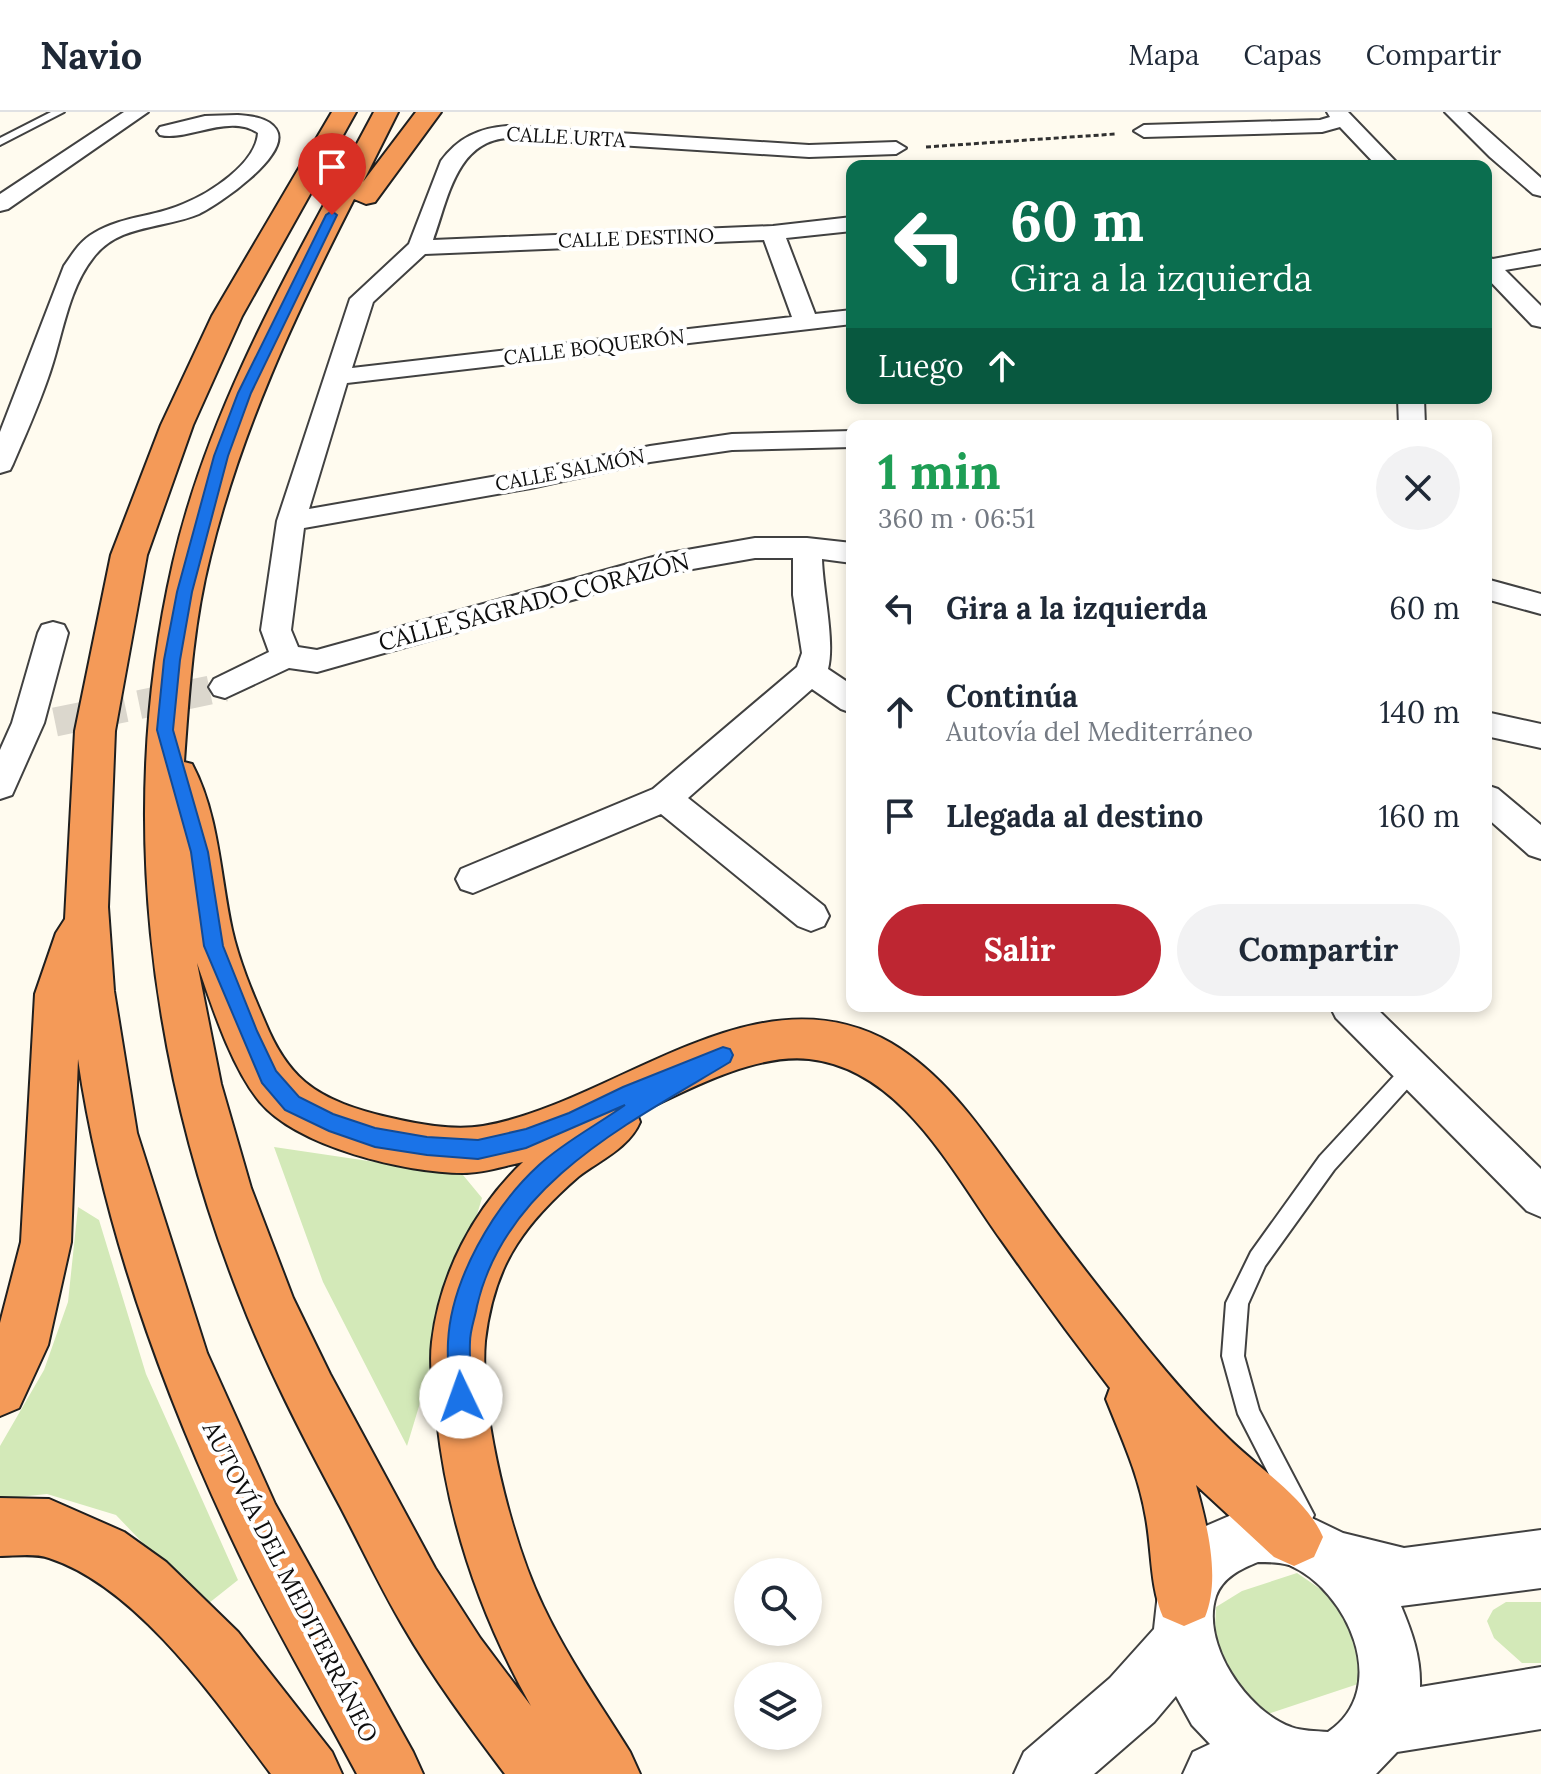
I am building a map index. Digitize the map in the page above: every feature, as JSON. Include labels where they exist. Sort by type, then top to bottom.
[{"type":"highway","points":[[386,112],[318,241],[245,393],[221,456],[184,592],[172,660],[165,730],[163,847],[167,919],[190,1060],[233,1208],[264,1294],[308,1389],[433,1620],[543,1774]]},
{"type":"highway","points":[[318,241],[362,202],[429,112]]},
{"type":"highway","name":"AUTOVÍA DEL MEDITERRÁNEO","points":[[337,119],[227,316],[177,425],[129,555],[95,731],[86,907],[91,991],[113,1133],[182,1359],[255,1524],[391,1774]]},
{"type":"highway","points":[[165,730],[199,852],[214,946],[269,1077],[292,1103],[329,1121],[375,1137],[427,1146],[478,1150],[526,1139],[723,1055],[768,1040],[815,1037],[848,1045],[884,1063],[929,1103],[1083,1310],[1176,1426],[1247,1496],[1316,1549]]},
{"type":"highway","points":[[0,1389],[21,1345],[46,1242],[58,994],[86,907]]},
{"type":"highway","points":[[608,1774],[554,1689],[521,1625],[492,1548],[463,1426],[459,1340],[470,1291],[487,1248],[508,1214],[547,1171],[641,1105],[723,1055]]},
{"type":"highway","points":[[1083,1310],[1159,1451],[1169,1481],[1184,1619]]},
{"type":"highway","points":[[0,1527],[49,1528],[103,1553],[145,1583],[217,1653],[310,1774]]},
{"type":"street","points":[[0,204],[138,112]]},
{"type":"street","points":[[1455,112],[1497,153],[1541,189]]},
{"type":"street","points":[[0,464],[35,378],[71,274],[94,242],[149,219],[190,210],[219,193],[253,165],[268,143],[268,131],[263,124],[240,115],[206,117],[167,131]]},
{"type":"street","points":[[1144,131],[1322,126],[1340,116],[1383,160]]},
{"type":"street","name":"CALLE URTA","points":[[286,657],[276,630],[291,521],[362,299],[419,247],[452,161],[461,148],[491,133],[809,151],[896,148]]},
{"type":"street","name":"CALLE DESTINO","points":[[419,247],[773,233],[846,225]]},
{"type":"street","points":[[773,233],[806,322]]},
{"type":"street","points":[[1492,265],[1541,257]]},
{"type":"street","points":[[1492,271],[1541,320]]},
{"type":"street","name":"CALLE BOQUERÓN","points":[[336,377],[846,318]]},
{"type":"street","name":"CALLE SALMÓN","points":[[291,521],[732,442],[846,439]]},
{"type":"street","name":"CALLE SAGRADO CORAZÓN","points":[[225,687],[286,657],[317,661],[664,564],[755,548],[807,548],[846,552]]},
{"type":"street","points":[[473,879],[665,798],[811,673],[817,653],[808,595],[807,548]]},
{"type":"street","points":[[1492,591],[1541,604]]},
{"type":"street","points":[[0,786],[28,723],[53,633]]},
{"type":"street","points":[[811,673],[846,697]]},
{"type":"street","points":[[1492,725],[1541,736]]},
{"type":"street","points":[[665,798],[811,916]]},
{"type":"street","points":[[1492,803],[1541,845]]},
{"type":"street","points":[[1355,1012],[1541,1197]]},
{"type":"street","points":[[1046,1774],[1132,1700],[1184,1619],[1196,1569],[1212,1551],[1233,1538],[1257,1533],[1404,1577],[1541,1559]]},
{"type":"street","points":[[1184,1619],[1195,1682],[1212,1711],[1234,1736],[1237,1764],[1316,1767],[1342,1761],[1363,1745],[1379,1724],[1387,1697],[1389,1667],[1383,1636],[1372,1607],[1360,1589],[1316,1549]]},
{"type":"street","points":[[1379,1724],[1541,1698]]},
{"type":"lane","points":[[0,142],[59,112]]},
{"type":"lane","points":[[1316,1549],[1249,1414],[1233,1356],[1237,1303],[1258,1259],[1327,1163],[1413,1069]]},
{"type":"path","points":[[896,148],[1080,138],[1144,131]]},
{"type":"green space","points":[[274,1147],[463,1175],[482,1198],[407,1446],[323,1282]]},
{"type":"green space","points":[[78,1207],[99,1220],[146,1374],[238,1580],[204,1607],[116,1515],[47,1494],[0,1499],[0,1446],[44,1370],[68,1302]]},
{"type":"green space","points":[[1297,1573],[1335,1599],[1367,1650],[1370,1680],[1247,1721],[1214,1651],[1216,1607],[1242,1591]]},
{"type":"green space","points":[[1506,1602],[1541,1602],[1541,1663],[1522,1663],[1494,1638],[1487,1621],[1493,1610]]},
{"type":"tunnel","points":[[55,722],[225,687]]},
{"type":"route","points":[[332,215],[245,393],[221,456],[184,592],[172,660],[165,730],[199,852],[214,946],[248,1032],[269,1077],[292,1103],[329,1121],[375,1137],[427,1146],[478,1150],[526,1139],[576,1120],[630,1093],[723,1055],[641,1105],[547,1171],[508,1214],[487,1248],[470,1291],[459,1340],[461,1397]]}]
